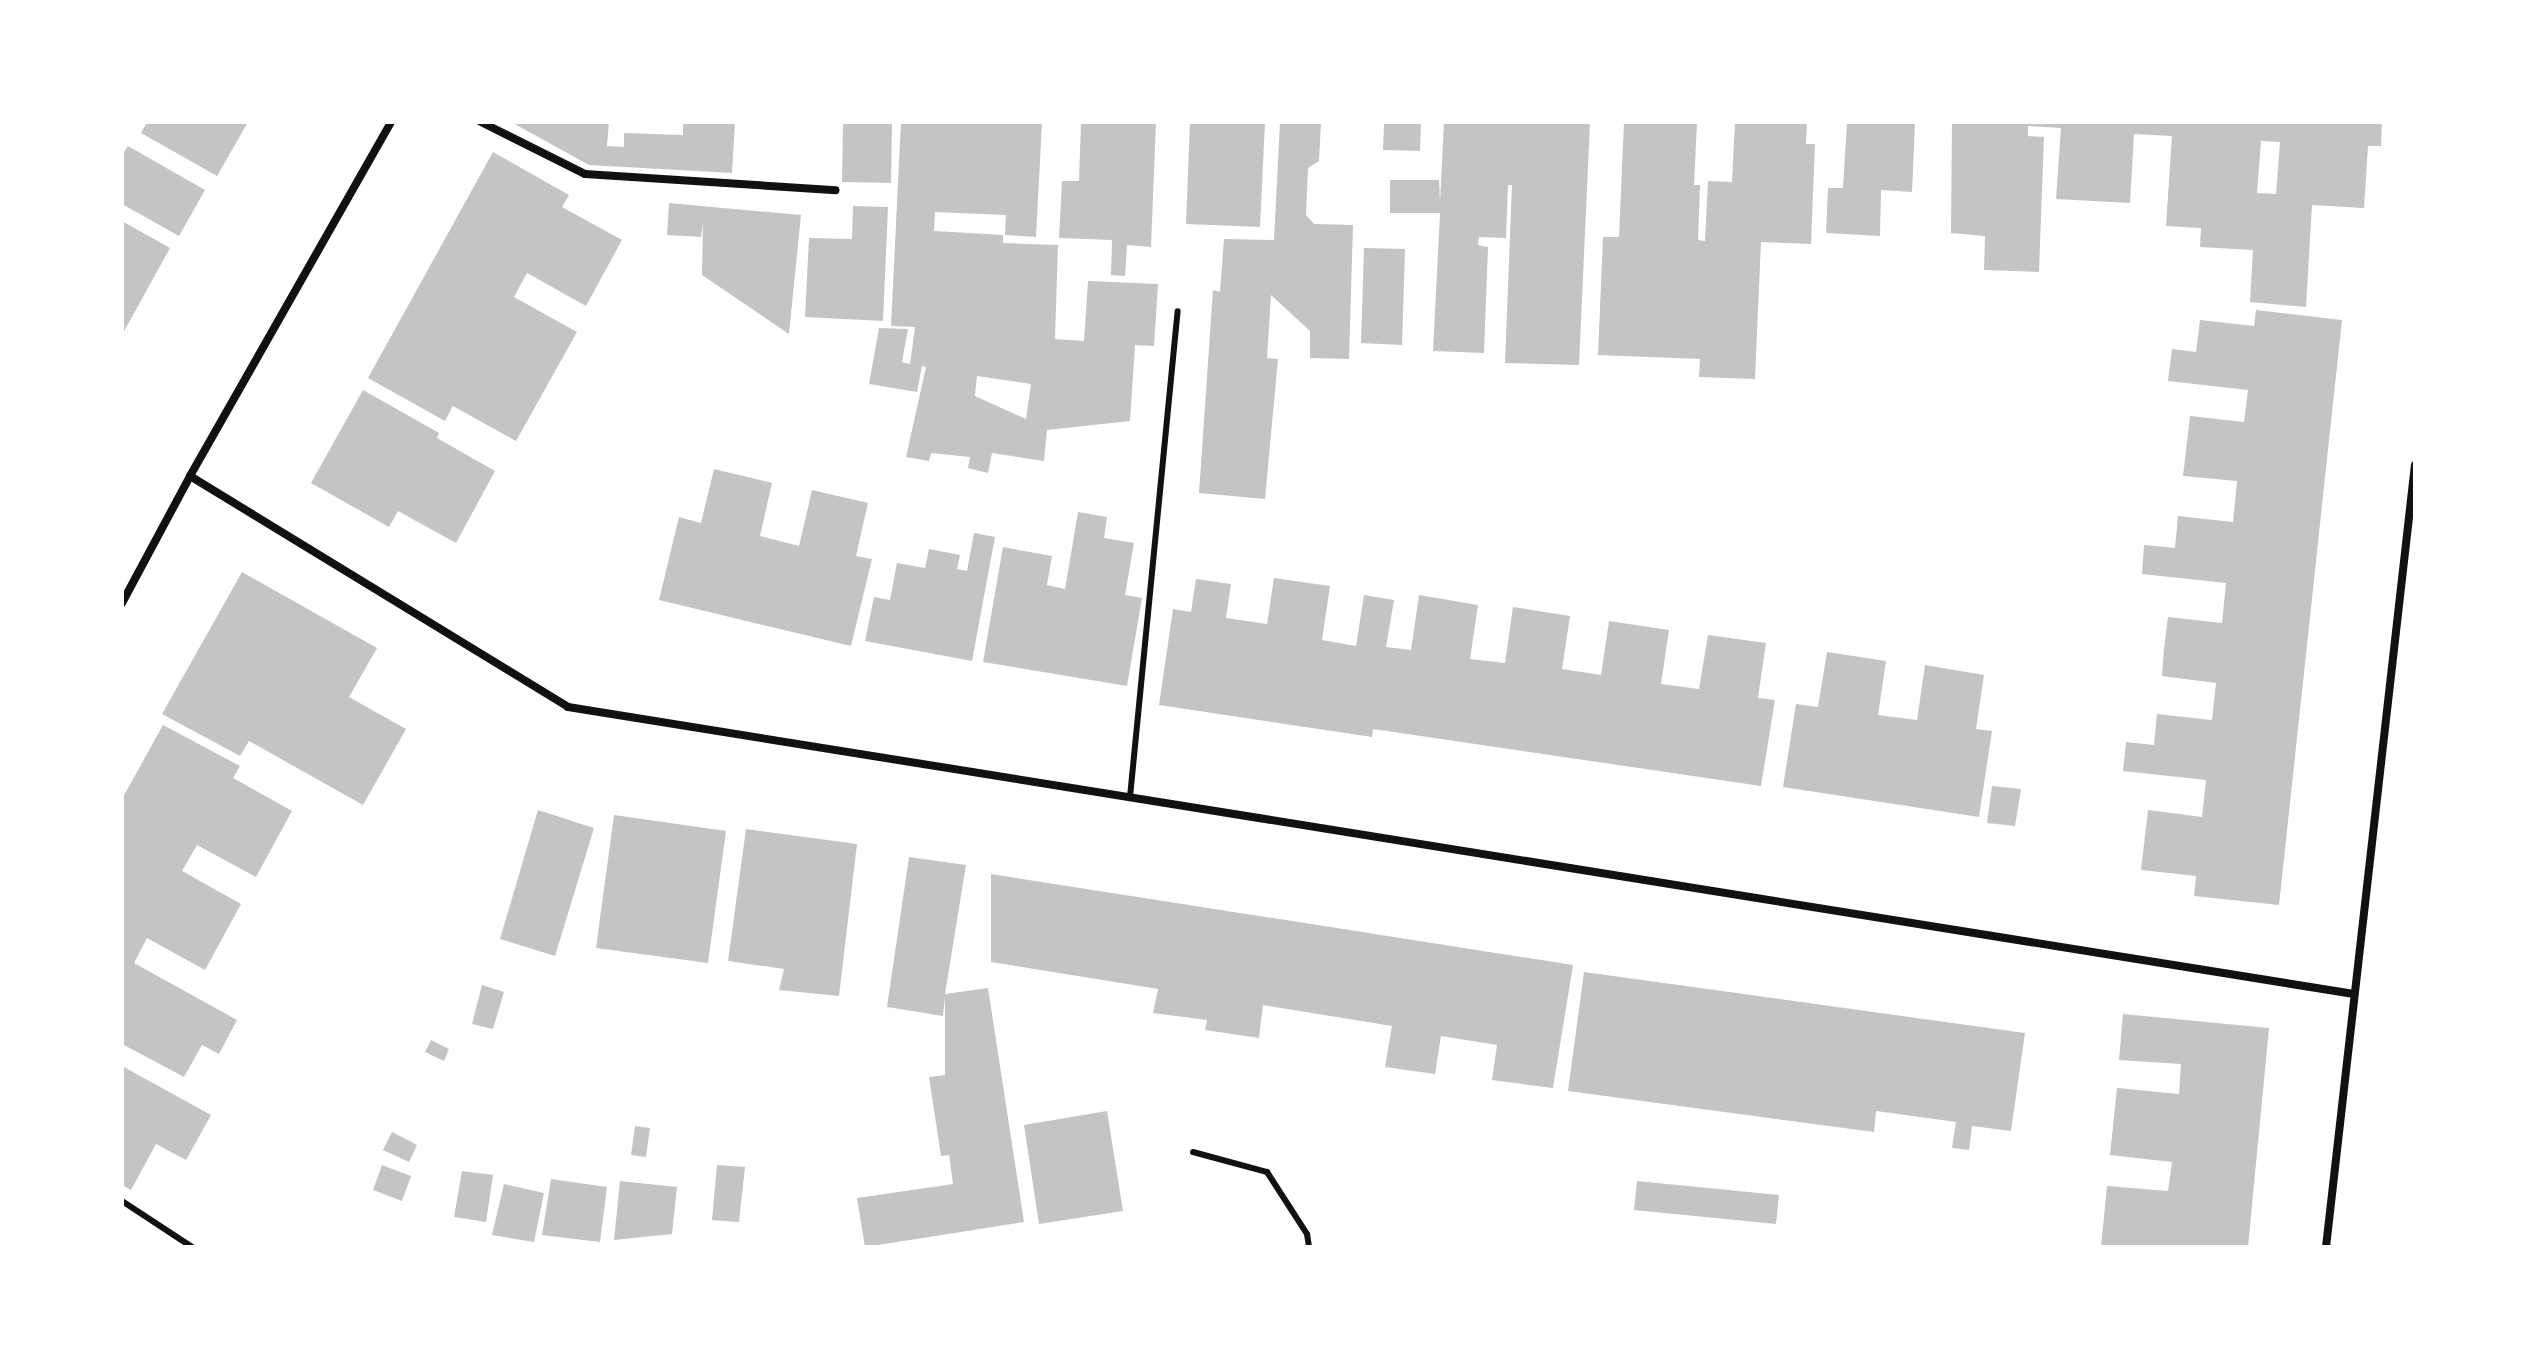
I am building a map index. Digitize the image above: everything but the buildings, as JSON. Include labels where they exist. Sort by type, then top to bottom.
[{"type":"street","points":[[122,603],[190,476],[391,122]]},
{"type":"street","points":[[481,122],[585,174],[835,190]]},
{"type":"street","points":[[2326,1247],[2415,465]]},
{"type":"street","points":[[190,476],[568,707],[2354,994]]},
{"type":"lane","points":[[1130,797],[1178,311]]},
{"type":"lane","points":[[1193,1152],[1267,1172],[1307,1234],[1309,1247]]},
{"type":"lane","points":[[122,1201],[192,1247]]}]
